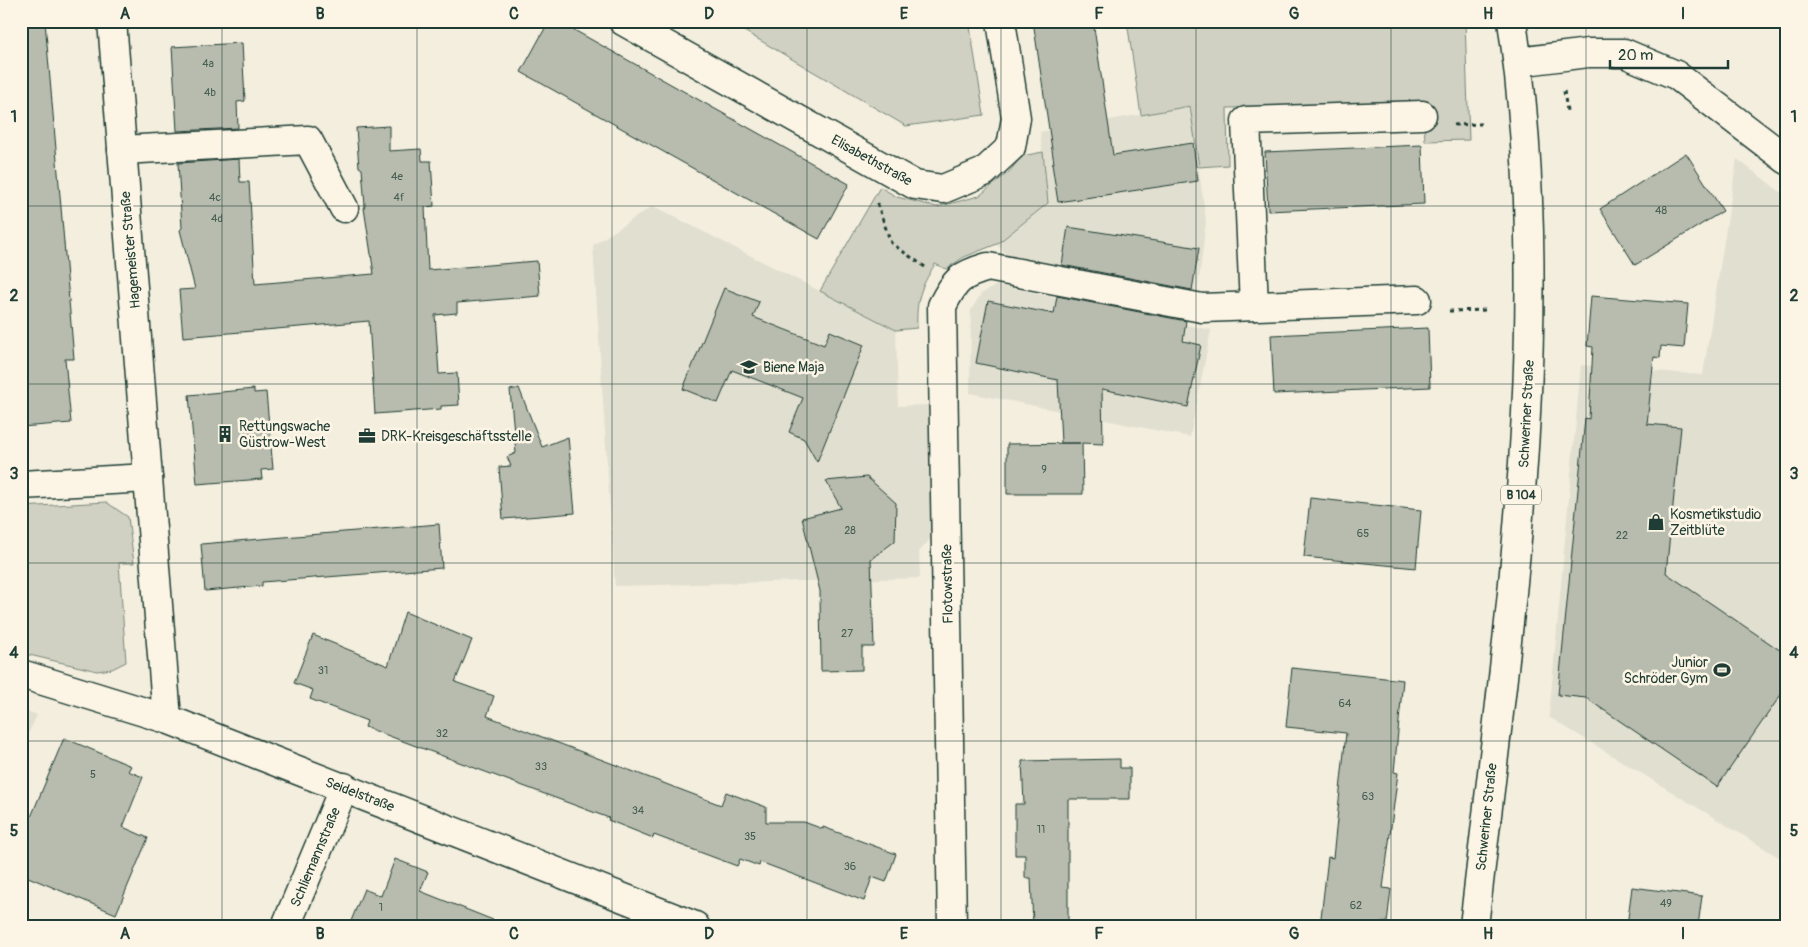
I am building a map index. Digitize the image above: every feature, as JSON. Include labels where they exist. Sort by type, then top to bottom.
[{"type":"street","name":"Hagemeister Straße","points":[[112,21],[167,719]]},
{"type":"street","name":"Elisabethstraße","points":[[623,21],[915,185],[943,189],[984,172],[1011,147],[1016,118],[1001,21]]},
{"type":"street","name":"Schweriner Straße","points":[[1474,926],[1523,476],[1528,368],[1529,227],[1524,122],[1512,21]]},
{"type":"street","points":[[1518,62],[1588,53],[1624,53],[1676,75],[1787,160]]},
{"type":"street","points":[[1254,306],[1246,121],[1422,115]]},
{"type":"street","points":[[122,150],[308,140],[344,208]]},
{"type":"street","points":[[952,285],[968,272],[988,267],[1202,308],[1417,300]]},
{"type":"street","name":"Flotowstraße","points":[[952,285],[942,306],[952,926]]},
{"type":"street","points":[[21,485],[148,478]]},
{"type":"street","name":"Seidelstraße","points":[[21,674],[167,719],[694,926]]},
{"type":"street","name":"Schliemannstraße","points":[[286,926],[344,787]]},
{"type":"path","points":[[877,201],[891,243],[952,285]]},
{"type":"shaded area","points":[[727,21],[969,21],[984,115],[906,126]]},
{"type":"shaded area","points":[[1127,21],[1465,21],[1469,140],[1425,141],[1423,105],[1227,108],[1228,165],[1199,167],[1190,106],[1141,115]]},
{"type":"shaded area","points":[[1190,106],[1206,221],[1197,296],[1011,260],[997,244],[1048,203],[1040,132]]},
{"type":"shaded area","points":[[1043,152],[1048,203],[997,244],[964,257],[946,269],[935,264],[920,294],[917,309],[917,328],[896,330],[820,291],[880,187],[897,197],[937,207],[979,196],[1009,172],[1022,156]]},
{"type":"shaded area","points":[[1737,159],[1787,197],[1787,862],[1549,717],[1581,365],[1703,375]]},
{"type":"shaded area","name":"Biene Maja","points":[[653,206],[896,330],[898,406],[929,405],[932,537],[919,552],[920,578],[615,586],[593,245]]},
{"type":"shaded area","points":[[997,285],[1211,330],[1190,437],[970,393],[971,310],[981,294]]},
{"type":"shaded area","points":[[106,502],[128,517],[134,563],[119,563],[126,662],[112,669],[97,671],[21,653],[21,507]]},
{"type":"shaded area","points":[[21,709],[37,715],[21,749]]},
{"type":"building","points":[[21,21],[45,21],[74,359],[65,359],[71,423],[21,427]]},
{"type":"building","points":[[549,21],[558,21],[849,184],[819,239],[521,72]]},
{"type":"building","points":[[1033,21],[1093,21],[1113,155],[1193,143],[1198,181],[1058,202]]},
{"type":"building","points":[[242,43],[245,101],[237,102],[238,128],[177,131],[172,47]]},
{"type":"building","points":[[389,126],[389,151],[421,149],[422,161],[431,161],[434,206],[425,207],[428,270],[537,261],[540,296],[457,303],[457,313],[435,315],[439,374],[457,373],[459,405],[441,406],[441,409],[375,414],[369,321],[183,337],[179,290],[195,289],[180,230],[182,228],[178,163],[239,159],[240,182],[249,182],[255,284],[374,274],[364,208],[362,169],[359,167],[356,128]]},
{"type":"building","points":[[1422,145],[1424,204],[1268,211],[1265,152]]},
{"type":"building","points":[[1686,153],[1723,211],[1635,265],[1600,209]]},
{"type":"building","points":[[1068,227],[1199,248],[1192,290],[1062,265]]},
{"type":"building","points":[[724,288],[759,302],[753,317],[824,345],[830,331],[864,345],[817,462],[804,439],[789,432],[803,398],[732,370],[718,403],[683,389]]},
{"type":"building","points":[[1057,296],[1186,321],[1183,341],[1201,345],[1188,407],[1102,389],[1103,444],[1082,443],[1083,494],[1007,494],[1007,444],[1080,443],[1061,443],[1058,380],[976,363],[988,301],[1054,314]]},
{"type":"building","points":[[1591,296],[1688,304],[1684,348],[1661,346],[1660,358],[1654,357],[1647,424],[1681,427],[1666,573],[1787,655],[1787,686],[1717,787],[1586,698],[1558,695],[1585,418],[1589,419],[1593,347],[1587,346]]},
{"type":"building","points":[[1428,328],[1430,387],[1274,394],[1271,335]]},
{"type":"building","points":[[519,388],[542,447],[568,437],[575,513],[503,519],[499,467],[511,466],[507,457],[516,453],[510,390]]},
{"type":"building","name":"Rettungswache Güstrow-West","points":[[254,389],[254,393],[266,392],[273,469],[261,470],[262,479],[197,484],[189,395]]},
{"type":"building","points":[[867,477],[896,503],[895,541],[871,559],[874,647],[862,647],[862,670],[821,671],[820,591],[802,518],[841,508],[826,481]]},
{"type":"building","points":[[1310,498],[1421,510],[1416,568],[1304,557]]},
{"type":"building","points":[[439,524],[442,568],[262,582],[262,586],[205,591],[201,544]]},
{"type":"building","points":[[405,612],[472,640],[455,682],[494,696],[487,716],[721,805],[726,792],[766,807],[766,822],[804,822],[823,829],[823,827],[896,854],[886,882],[872,877],[864,901],[760,862],[759,866],[740,859],[737,866],[654,835],[653,838],[608,820],[609,818],[365,727],[367,721],[310,699],[313,690],[294,683],[313,635],[388,666]]},
{"type":"building","points":[[1292,668],[1403,680],[1394,772],[1398,773],[1383,888],[1391,889],[1387,923],[1380,922],[1379,926],[1320,926],[1328,857],[1333,858],[1346,733],[1286,727]]},
{"type":"building","points":[[64,738],[131,766],[128,771],[143,777],[123,827],[148,838],[116,914],[21,874],[21,821],[28,824]]},
{"type":"building","points":[[1120,759],[1120,768],[1130,768],[1130,799],[1068,799],[1068,926],[1033,926],[1031,878],[1025,878],[1025,855],[1015,855],[1015,804],[1024,804],[1022,761]]},
{"type":"building","points":[[395,859],[428,872],[420,891],[503,924],[503,926],[349,926],[364,889],[381,896]]},
{"type":"building","points":[[1632,887],[1702,896],[1698,926],[1627,926]]},
{"type":"place","name":"Biene Maja","points":[[749,367]]},
{"type":"place","name":"Rettungswache Güstrow-West","points":[[225,434]]},
{"type":"place","name":"DRK-Kreisgeschäftsstelle","points":[[367,436]]},
{"type":"place","name":"Kosmetikstudio Zeitblüte","points":[[1656,522]]},
{"type":"place","name":"Junior Schröder Gym","points":[[1722,670]]}]
